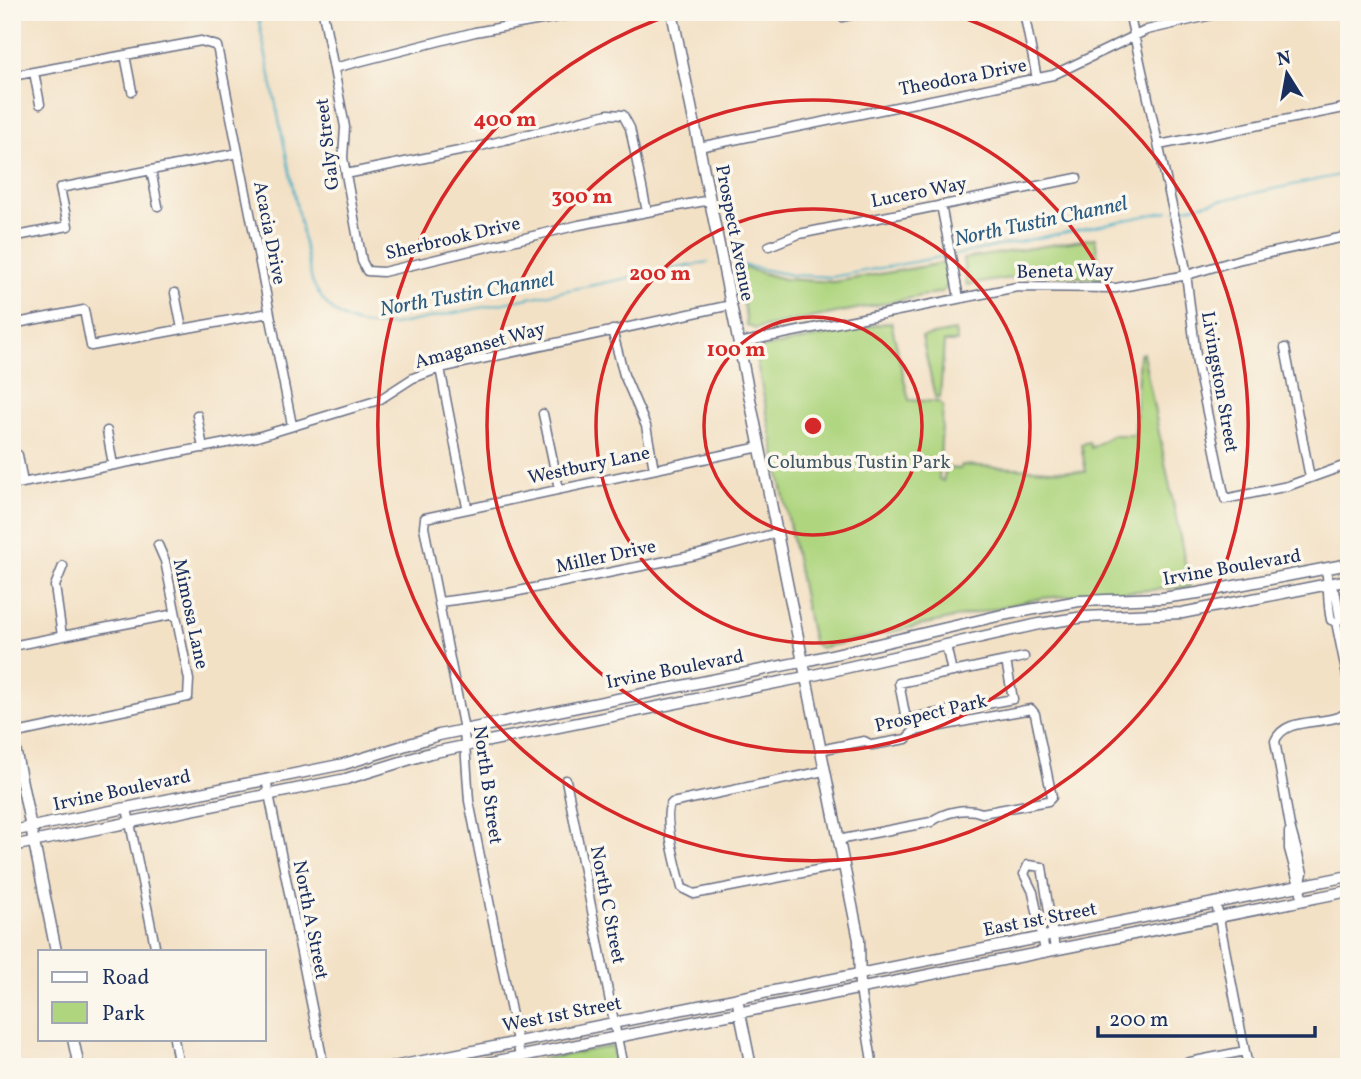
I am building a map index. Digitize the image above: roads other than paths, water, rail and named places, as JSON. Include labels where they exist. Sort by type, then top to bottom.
[{"type":"main road","name":"Prospect Avenue","points":[[671,12],[859,940],[860,989]]},
{"type":"main road","name":"Irvine Boulevard","points":[[12,831],[344,764],[421,740],[464,730],[802,662],[1047,607],[1079,601],[1162,598],[1225,589],[1349,564]]},
{"type":"main road","points":[[1259,598],[1261,589],[1288,576]]},
{"type":"main road","name":"Irvine Boulevard","points":[[12,846],[346,779],[466,745],[804,677],[1028,627],[1071,619],[1154,615],[1210,607],[1349,580]]},
{"type":"main road","points":[[1210,607],[1214,600],[1226,594],[1225,589]]},
{"type":"main road","points":[[1028,627],[1031,616],[1047,607]]},
{"type":"main road","points":[[946,645],[947,635],[963,625]]},
{"type":"main road","points":[[595,704],[598,718]]},
{"type":"main road","points":[[12,734],[56,950]]},
{"type":"main road","name":"East 1st Street","points":[[737,998],[1349,876]]},
{"type":"main road","name":"East 1st Street","points":[[740,1012],[1349,891]]},
{"type":"main road","points":[[737,998],[751,1067]]},
{"type":"main road","name":"West 1st Street","points":[[393,1067],[737,998]]},
{"type":"main road","name":"West 1st Street","points":[[467,1067],[519,1061],[617,1037],[740,1012]]},
{"type":"main road","points":[[73,1040],[79,1067]]},
{"type":"street","name":"Galy Street","points":[[323,12],[345,127],[343,158],[362,261],[367,271]]},
{"type":"street","points":[[334,68],[475,32],[586,12]]},
{"type":"street","points":[[843,17],[865,12]]},
{"type":"street","points":[[1024,12],[1037,79]]},
{"type":"street","points":[[1129,12],[1159,145],[1349,107]]},
{"type":"street","name":"Theodora Drive","points":[[699,147],[1037,79],[1069,69],[1133,36],[1225,12]]},
{"type":"street","name":"Acacia Drive","points":[[125,55],[201,41],[217,46],[292,425]]},
{"type":"street","points":[[12,76],[125,55],[132,91]]},
{"type":"street","points":[[34,72],[40,104]]},
{"type":"street","points":[[346,174],[469,149],[608,114],[623,116],[630,128],[647,212]]},
{"type":"street","name":"Livingston Street","points":[[1159,145],[1187,275],[1197,365],[1225,499],[1310,478]]},
{"type":"street","points":[[12,237],[68,226],[60,188],[238,153]]},
{"type":"street","points":[[150,170],[158,206]]},
{"type":"street","name":"Lucero Way","points":[[769,246],[799,234],[1077,178]]},
{"type":"street","name":"Sherbrook Drive","points":[[367,271],[383,272],[579,225],[710,200]]},
{"type":"street","points":[[941,205],[960,298]]},
{"type":"street","name":"Beneta Way","points":[[739,343],[1017,287],[1116,288],[1187,275],[1241,258],[1349,236]]},
{"type":"street","points":[[176,293],[183,329]]},
{"type":"street","name":"Amaganset Way","points":[[12,485],[257,437],[379,400],[413,378],[440,368],[731,305]]},
{"type":"street","points":[[12,324],[84,310],[91,346],[269,313]]},
{"type":"street","points":[[612,330],[624,375],[646,426],[654,469]]},
{"type":"street","points":[[1285,348],[1310,478],[1349,464]]},
{"type":"street","points":[[440,368],[467,507]]},
{"type":"street","points":[[543,414],[559,488]]},
{"type":"street","points":[[197,415],[203,448]]},
{"type":"street","points":[[107,431],[113,466]]},
{"type":"street","name":"Westbury Lane","points":[[425,518],[760,447]]},
{"type":"street","points":[[18,455],[23,483]]},
{"type":"street","name":"North B Street","points":[[425,518],[424,527],[464,730],[469,801],[519,1061]]},
{"type":"street","name":"Miller Drive","points":[[439,602],[536,588],[696,555],[777,533]]},
{"type":"street","name":"Mimosa Lane","points":[[12,734],[184,700],[188,697],[190,690],[165,561],[158,545]]},
{"type":"street","points":[[62,636],[55,586],[63,566]]},
{"type":"street","points":[[1326,568],[1329,584],[1336,595],[1340,619],[1336,622],[1349,686]]},
{"type":"street","points":[[12,646],[175,614]]},
{"type":"street","points":[[946,645],[952,672]]},
{"type":"street","points":[[1006,661],[1013,699],[906,719],[899,683],[1024,657]]},
{"type":"street","name":"Prospect Park","points":[[820,750],[864,741],[872,745],[906,739],[914,731],[1031,709],[1035,714],[1050,784],[1052,797],[1048,801],[982,813],[972,809],[940,816],[931,822],[838,840]]},
{"type":"street","points":[[1303,900],[1300,886],[1303,873],[1290,826],[1275,747],[1277,737],[1287,728],[1338,717],[1349,711]]},
{"type":"street","points":[[824,771],[672,803],[667,806],[674,850],[682,888],[694,894],[843,865]]},
{"type":"street","name":"North A Street","points":[[266,779],[324,1067]]},
{"type":"street","name":"North C Street","points":[[566,780],[623,1067]]},
{"type":"street","points":[[128,808],[156,950]]},
{"type":"street","points":[[1047,936],[1042,867],[1033,864],[1023,870],[1033,892],[1050,950]]},
{"type":"street","points":[[1216,902],[1248,1067]]},
{"type":"street","points":[[860,989],[873,1067]]},
{"type":"street","points":[[174,1040],[179,1067]]},
{"type":"street","points":[[1165,1067],[1245,1051]]},
{"type":"waterway","name":"North Tustin Channel","points":[[257,12],[312,281],[327,304],[345,319],[368,325],[394,325],[708,262]]},
{"type":"waterway","name":"North Tustin Channel","points":[[1175,210],[1349,173]]},
{"type":"waterway","name":"North Tustin Channel","points":[[955,255],[1169,211]]},
{"type":"waterway","name":"North Tustin Channel","points":[[737,264],[791,275],[832,277],[946,256]]},
{"type":"park label","name":"Columbus Tustin Park","points":[[859,463]]}]
